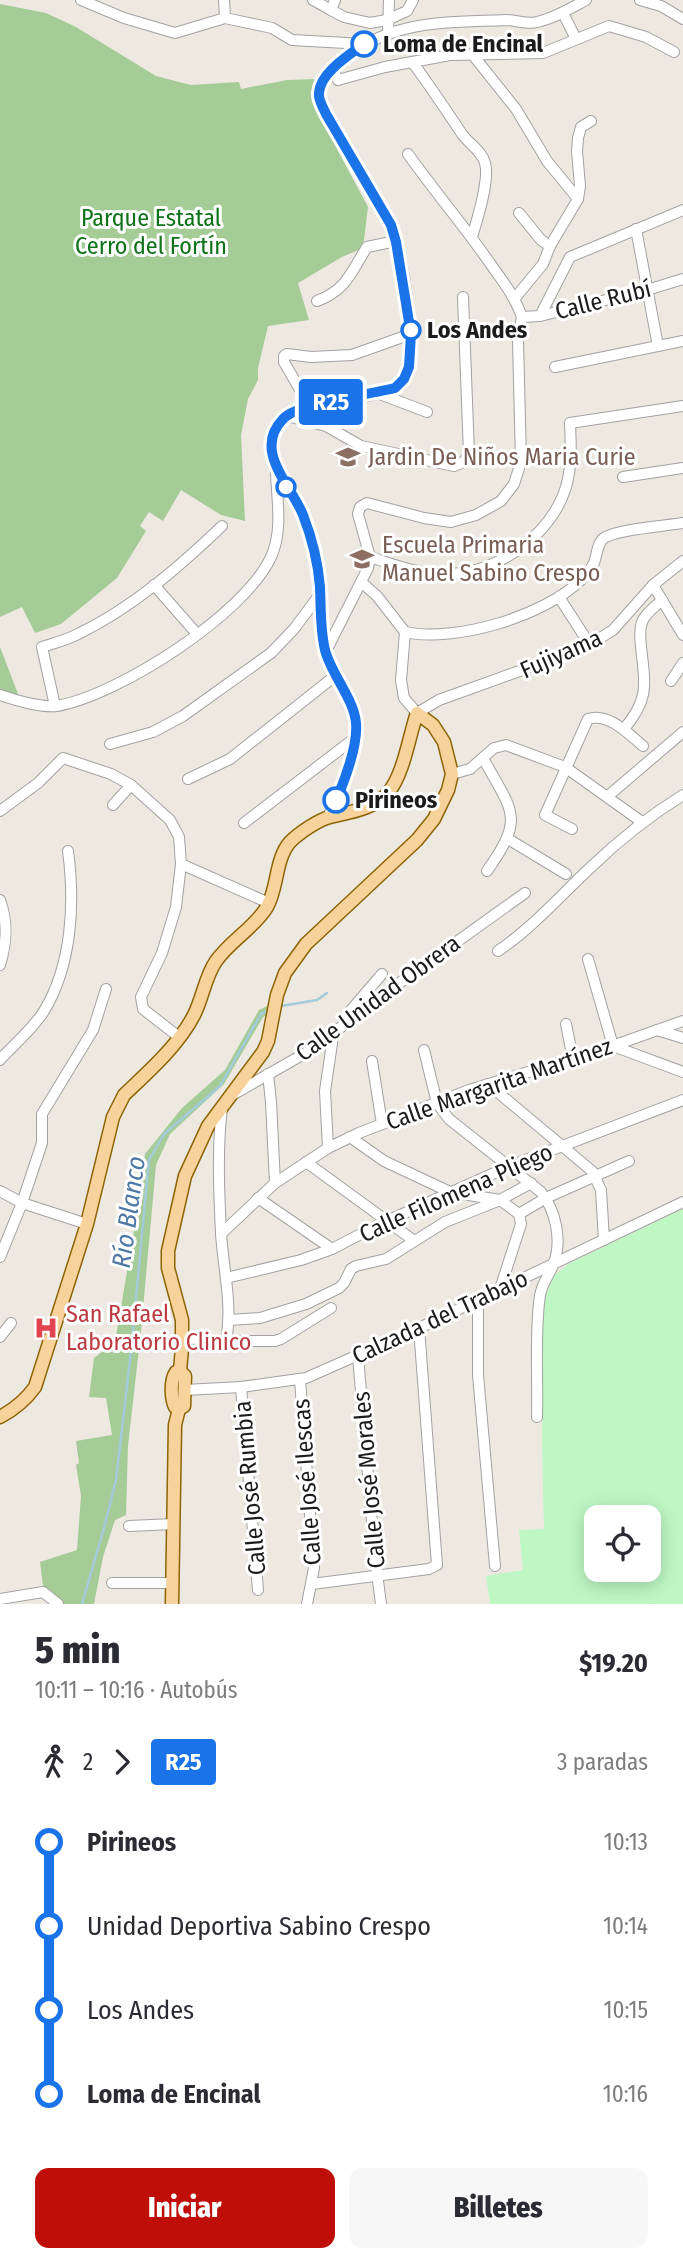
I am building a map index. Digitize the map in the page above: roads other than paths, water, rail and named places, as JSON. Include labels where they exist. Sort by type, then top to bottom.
[{"type":"main road","points":[[0,1417],[14,1410],[28,1398],[35,1387],[87,1224],[118,1105],[124,1095],[179,1037],[194,1014],[215,962],[261,917],[269,903],[285,849],[293,840],[328,817],[350,814],[388,793],[397,778],[416,713],[433,725],[444,741],[452,774],[448,790],[434,820],[417,840],[306,944],[285,973],[263,1052],[208,1126],[185,1175],[168,1251],[168,1268],[180,1309],[180,1371],[185,1376],[186,1390],[186,1403],[179,1409],[175,1425],[172,1604]]},
{"type":"main road","points":[[179,1409],[173,1404],[173,1379],[174,1373],[180,1371]]},
{"type":"street","points":[[81,0],[124,18],[176,33],[225,18],[272,28],[292,40],[364,44]]},
{"type":"street","points":[[224,0],[225,18]]},
{"type":"street","points":[[313,0],[333,5],[344,17],[370,23],[387,20],[407,11],[413,0]]},
{"type":"street","points":[[388,33],[389,0]]},
{"type":"street","points":[[0,695],[55,706],[79,700],[110,689],[142,672],[197,634],[241,599],[259,578],[272,555],[279,537],[276,469],[272,445],[281,421],[310,407],[395,388],[404,379],[409,367],[411,334],[396,242],[391,225],[319,100],[319,89],[332,68],[364,44],[412,26],[510,20],[535,23],[563,13],[586,0]]},
{"type":"street","points":[[640,0],[661,6],[683,19]]},
{"type":"street","points":[[407,11],[412,26]]},
{"type":"street","points":[[563,13],[576,39]]},
{"type":"street","points":[[332,68],[338,80],[385,67],[450,55],[543,53],[609,26],[646,37],[674,52]]},
{"type":"street","points":[[472,54],[516,109],[547,161],[578,199]]},
{"type":"street","points":[[413,63],[485,162],[481,206],[472,237]]},
{"type":"street","points":[[515,298],[543,264],[550,246],[578,199],[578,138],[582,127],[591,121]]},
{"type":"street","points":[[326,652],[368,568],[370,557],[358,514],[360,507],[366,503],[424,518],[452,522],[476,515],[501,500],[514,484],[521,462],[517,340],[522,317],[515,298],[408,154]]},
{"type":"street","points":[[540,316],[570,257],[683,210]]},
{"type":"street","points":[[519,213],[541,240],[550,246]]},
{"type":"street","points":[[636,229],[658,346]]},
{"type":"street","points":[[317,302],[342,287],[367,247],[396,242]]},
{"type":"street","name":"Calle Rubí","points":[[522,317],[540,316],[683,279]]},
{"type":"street","points":[[287,416],[326,426],[361,446],[454,466],[464,462],[469,454],[463,297]]},
{"type":"street","points":[[310,407],[284,362],[284,356],[352,355],[411,334]]},
{"type":"street","points":[[555,367],[683,341]]},
{"type":"street","points":[[377,393],[427,412]]},
{"type":"street","points":[[370,557],[418,572],[449,575],[485,567],[512,554],[533,538],[552,516],[566,488],[572,455],[570,423],[683,406]]},
{"type":"street","points":[[623,477],[683,468]]},
{"type":"street","points":[[276,469],[302,510],[314,544],[320,594],[320,625],[326,652],[356,722],[356,738],[342,786],[328,817]]},
{"type":"street","points":[[360,582],[377,596],[405,632],[422,636],[467,631],[499,623],[559,597],[580,581],[593,566],[603,539],[617,533],[683,523]]},
{"type":"street","points":[[55,706],[42,647],[77,635],[113,614],[186,561],[222,526]]},
{"type":"street","name":"Fujiyama","points":[[416,713],[439,701],[590,645],[613,630],[653,584],[683,561]]},
{"type":"street","points":[[653,584],[683,635]]},
{"type":"street","points":[[154,585],[197,634]]},
{"type":"street","points":[[110,744],[153,732],[183,716],[271,653],[294,629],[320,594]]},
{"type":"street","points":[[559,597],[590,645]]},
{"type":"street","points":[[624,729],[638,712],[644,688],[640,638],[642,622],[662,600]]},
{"type":"street","points":[[405,632],[401,680],[404,698],[416,713]]},
{"type":"street","points":[[671,681],[683,663]]},
{"type":"street","points":[[188,779],[230,760],[335,676]]},
{"type":"street","points":[[572,829],[545,815],[588,719],[595,718],[624,729],[643,746]]},
{"type":"street","points":[[608,796],[683,732]]},
{"type":"street","points":[[244,822],[356,738]]},
{"type":"street","points":[[452,774],[470,769],[494,748],[506,745],[565,767],[642,822]]},
{"type":"street","points":[[0,811],[38,783],[63,758],[111,774],[131,785],[170,820],[179,837],[181,864],[176,907],[172,924],[141,997],[141,1004],[143,1010],[179,1037]]},
{"type":"street","points":[[483,758],[510,808],[512,824],[508,839],[487,871]]},
{"type":"street","points":[[113,804],[131,785]]},
{"type":"street","points":[[498,951],[518,938],[642,822],[683,795]]},
{"type":"street","points":[[508,839],[566,874]]},
{"type":"street","points":[[0,1060],[43,1013],[59,981],[69,930],[71,868],[68,851]]},
{"type":"street","points":[[181,864],[269,903]]},
{"type":"street","name":"Calle Unidad Obrera","points":[[225,1102],[316,1047],[370,1004],[525,893]]},
{"type":"street","points":[[0,900],[6,920],[5,948],[0,965]]},
{"type":"street","points":[[589,959],[613,1046],[683,1072]]},
{"type":"street","points":[[327,1148],[325,1091],[333,1033],[382,974]]},
{"type":"street","points":[[0,1257],[42,1143],[42,1114],[93,1030],[106,989]]},
{"type":"street","name":"Calle Margarita Martínez","points":[[221,1234],[275,1183],[327,1148],[350,1137],[488,1084],[573,1059],[683,1021]]},
{"type":"street","points":[[566,1024],[573,1059]]},
{"type":"street","points":[[657,1030],[683,1038]]},
{"type":"street","points":[[424,1050],[437,1103],[456,1126],[531,1183],[551,1206],[557,1241],[554,1263],[544,1280],[539,1302],[537,1417]]},
{"type":"street","points":[[372,1061],[382,1124]]},
{"type":"street","points":[[268,1074],[275,1183]]},
{"type":"street","points":[[488,1084],[595,1175],[601,1190],[604,1240]]},
{"type":"street","name":"Calle Filomena Pliego","points":[[226,1278],[301,1261],[332,1249],[386,1221],[510,1166],[683,1100]]},
{"type":"street","points":[[225,1102],[219,1137],[221,1234],[229,1320],[226,1341]]},
{"type":"street","points":[[350,1137],[384,1161],[450,1192],[500,1200],[519,1214],[521,1224],[500,1289]]},
{"type":"street","points":[[519,1214],[546,1198],[629,1161]]},
{"type":"street","points":[[306,1162],[413,1240]]},
{"type":"street","points":[[229,1320],[260,1318],[283,1312],[330,1293],[344,1283],[351,1269],[386,1259],[445,1222],[500,1200],[531,1183]]},
{"type":"street","points":[[0,1191],[22,1203],[87,1224]]},
{"type":"street","points":[[258,1198],[332,1249]]},
{"type":"street","name":"Calzada del Trabajo","points":[[186,1390],[300,1380],[419,1328],[683,1202]]},
{"type":"street","points":[[478,1300],[478,1375],[495,1566]]},
{"type":"street","points":[[182,1338],[226,1341],[281,1339],[331,1307]]},
{"type":"street","points":[[0,1337],[11,1323]]},
{"type":"street","points":[[312,1584],[429,1569],[437,1564],[419,1328]]},
{"type":"street","name":"Calle José Morales","points":[[358,1356],[381,1604]]},
{"type":"street","name":"Calle José Ilescas","points":[[300,1380],[314,1568],[307,1604]]},
{"type":"street","name":"Calle José Rumbia","points":[[241,1387],[258,1590]]},
{"type":"street","points":[[129,1525],[174,1524]]},
{"type":"street","points":[[112,1583],[173,1583]]},
{"type":"street","points":[[0,1599],[43,1592],[58,1604]]},
{"type":"waterway","name":"Río Blanco","points":[[281,1006],[317,1000],[327,993]]},
{"type":"waterway","name":"Río Blanco","points":[[82,1604],[116,1480],[149,1160],[164,1134],[220,1086],[261,1014],[268,1011]]},
{"type":"place","name":"Loma de Encinal","points":[[364,44]]},
{"type":"place","name":"Los Andes","points":[[411,330]]},
{"type":"place","name":"Jardin De Niños Maria Curie","points":[[348,457]]},
{"type":"place","name":"Escuela Primaria Manuel Sabino Crespo","points":[[362,559]]},
{"type":"place","name":"Pirineos","points":[[336,800]]},
{"type":"place","name":"San Rafael Laboratorio Clinico","points":[[46,1328]]},
{"type":"park label","name":"Parque Estatal Cerro del Fortín","points":[[151,232]]}]
